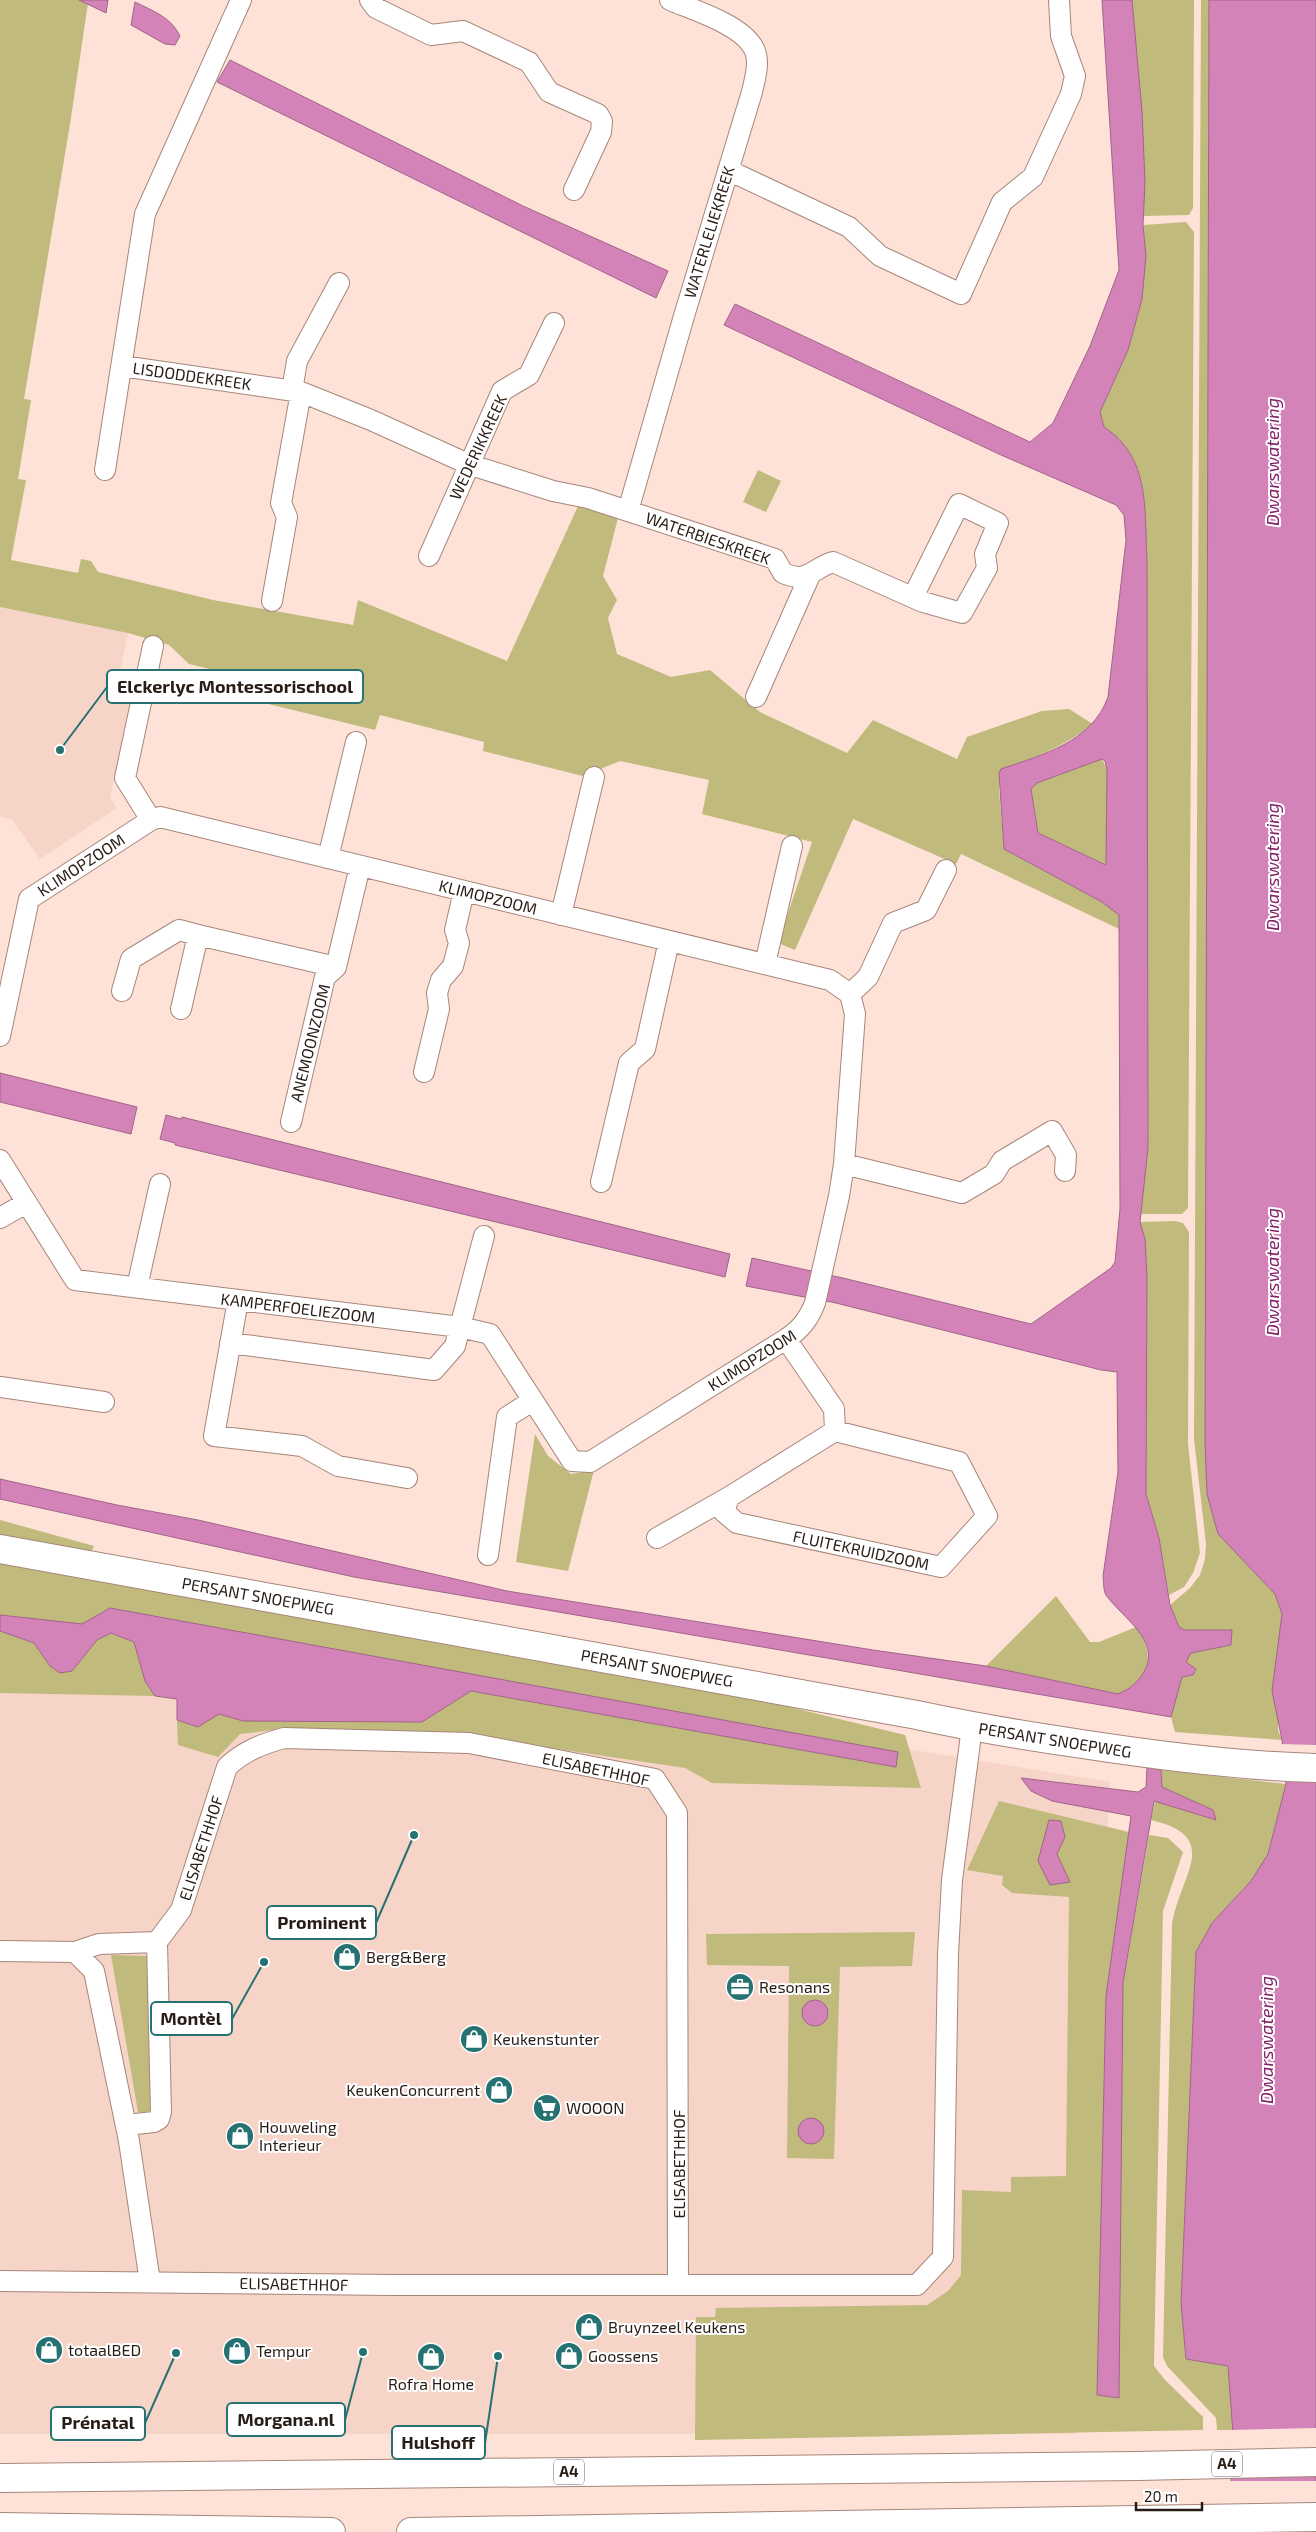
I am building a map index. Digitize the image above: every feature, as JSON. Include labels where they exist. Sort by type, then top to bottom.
[{"type":"main road","name":"PERSANT SNOEPWEG","points":[[0,1549],[917,1715],[972,1727],[1172,1757],[1263,1767],[1316,1768]]},
{"type":"main road","name":"A4","points":[[0,2478],[1138,2466],[1316,2462]]},
{"type":"main road","points":[[411,2532],[1139,2522],[1316,2517]]},
{"type":"main road","points":[[0,2528],[331,2532]]},
{"type":"street","name":"LISDODDEKREEK","points":[[241,0],[144,214],[122,366],[297,391],[371,420],[468,464],[553,492],[588,498],[628,511]]},
{"type":"street","points":[[370,0],[376,8],[431,35],[463,32],[529,62],[549,92],[598,114],[602,121],[600,132],[574,190]]},
{"type":"street","name":"WATERLELIEKREEK","points":[[628,511],[684,316],[752,92],[758,64],[754,47],[736,30],[670,0]]},
{"type":"street","points":[[728,170],[849,227],[880,256],[960,294],[1002,202],[1033,177],[1071,94],[1075,76],[1061,36],[1059,0]]},
{"type":"street","points":[[272,601],[287,517],[281,503],[297,391],[297,361],[339,283]]},
{"type":"street","name":"WEDERIKKREEK","points":[[429,556],[468,464],[502,392],[529,375],[554,323]]},
{"type":"street","points":[[105,470],[122,366]]},
{"type":"street","points":[[756,697],[810,575],[818,567],[833,562],[913,597],[962,613],[987,568],[985,554],[998,523],[959,504],[913,597]]},
{"type":"street","name":"WATERBIESKREEK","points":[[628,511],[776,559],[783,573],[796,579],[810,575]]},
{"type":"street","points":[[151,820],[126,778],[153,646]]},
{"type":"street","points":[[328,858],[356,742]]},
{"type":"street","points":[[561,915],[594,777]]},
{"type":"street","name":"KLIMOPZOOM","points":[[0,1036],[28,899],[151,820],[160,818],[830,980],[850,994],[855,1014],[844,1164],[815,1303],[801,1329],[590,1462],[572,1461],[532,1401]]},
{"type":"street","points":[[765,964],[792,846]]},
{"type":"street","name":"ANEMOONZOOM","points":[[291,1122],[325,977],[336,967],[360,866]]},
{"type":"street","points":[[850,994],[868,977],[893,923],[926,910],[946,870]]},
{"type":"street","points":[[424,1072],[439,1009],[437,993],[441,980],[453,966],[459,943],[455,930],[464,891]]},
{"type":"street","name":"ANEMOONZOOM","points":[[122,991],[131,959],[179,930],[336,967]]},
{"type":"street","points":[[180,1009],[198,934]]},
{"type":"street","points":[[601,1182],[629,1063],[645,1049],[668,941]]},
{"type":"street","points":[[844,1164],[962,1193],[994,1174],[1002,1161],[1052,1131],[1066,1155],[1065,1171]]},
{"type":"street","name":"KAMPERFOELIEZOOM","points":[[0,1160],[75,1280],[460,1328],[490,1334],[532,1401]]},
{"type":"street","points":[[137,1287],[160,1184]]},
{"type":"street","points":[[0,1218],[26,1203]]},
{"type":"street","points":[[230,1342],[434,1370],[455,1346],[484,1236]]},
{"type":"street","points":[[238,1300],[214,1436],[302,1446],[338,1466],[407,1478]]},
{"type":"street","points":[[657,1538],[729,1497],[835,1431],[834,1409],[786,1339]]},
{"type":"street","points":[[0,1387],[104,1402]]},
{"type":"street","points":[[488,1556],[507,1418],[532,1401]]},
{"type":"street","name":"FLUITEKRUIDZOOM","points":[[729,1497],[724,1512],[737,1524],[941,1567],[987,1516],[959,1462],[835,1431]]},
{"type":"street","name":"ELISABETHHOF","points":[[0,2281],[392,2285],[917,2285],[943,2257],[948,1954],[952,1880],[972,1727]]},
{"type":"street","name":"ELISABETHHOF","points":[[157,1942],[181,1910],[227,1767],[238,1757],[258,1745],[284,1738],[469,1744],[655,1779],[676,1813],[678,2284]]},
{"type":"street","points":[[0,1951],[75,1952],[99,1944],[157,1942],[161,2112],[159,2119],[154,2122],[126,2124]]},
{"type":"street","points":[[75,1952],[94,1971],[126,2124],[150,2282]]},
{"type":"shaded area","points":[[0,0],[79,0],[88,3],[70,124],[24,399],[31,400],[18,479],[26,480],[11,560],[78,573],[81,559],[91,561],[98,572],[213,600],[353,625],[358,600],[507,661],[579,504],[618,518],[603,576],[617,600],[608,618],[617,654],[671,677],[710,670],[760,712],[847,753],[873,720],[957,759],[967,737],[1042,711],[1069,709],[1093,724],[1072,739],[1049,751],[1001,769],[999,790],[1004,849],[1102,902],[1119,915],[1119,929],[961,854],[956,864],[853,819],[795,950],[778,943],[812,842],[702,814],[709,780],[620,761],[583,776],[483,751],[484,742],[380,715],[375,730],[260,702],[264,682],[189,664],[169,645],[128,633],[0,607]]},
{"type":"shaded area","points":[[1132,0],[1194,0],[1193,208],[1189,215],[1143,216],[1142,135]]},
{"type":"shaded area","points":[[1201,0],[1209,0],[1205,1444],[1207,1494],[1218,1534],[1275,1594],[1282,1614],[1278,1730],[1282,1740],[1175,1732],[1171,1717],[1182,1677],[1193,1675],[1196,1670],[1186,1662],[1191,1653],[1231,1645],[1231,1630],[1185,1630],[1179,1627],[1170,1605],[1190,1588],[1200,1575],[1205,1559],[1206,1544],[1194,1439]]},
{"type":"shaded area","points":[[1186,222],[1194,232],[1188,1208],[1182,1214],[1140,1214],[1148,1148],[1146,522],[1142,486],[1137,470],[1130,454],[1119,440],[1104,427],[1100,412],[1128,350],[1146,256],[1143,225]]},
{"type":"shaded area","points":[[758,470],[781,481],[766,512],[743,502]]},
{"type":"shaded area","points":[[0,607],[128,633],[115,696],[131,703],[110,797],[117,808],[40,859],[12,820],[0,816]]},
{"type":"shaded area","points":[[1102,759],[1107,770],[1107,865],[1038,833],[1031,789],[1037,783]]},
{"type":"shaded area","points":[[1175,1221],[1183,1223],[1189,1232],[1188,1444],[1200,1553],[1193,1573],[1184,1587],[1169,1595],[1159,1538],[1146,1494],[1147,1275],[1145,1239],[1140,1222]]},
{"type":"shaded area","points":[[535,1434],[548,1456],[571,1474],[594,1470],[568,1571],[516,1562]]},
{"type":"shaded area","points":[[0,1520],[94,1546],[91,1552],[0,1538]]},
{"type":"shaded area","points":[[0,1561],[773,1703],[905,1735],[921,1788],[712,1783],[685,1768],[452,1733],[283,1729],[240,1734],[218,1757],[178,1745],[177,1720],[198,1727],[219,1714],[243,1721],[422,1722],[470,1691],[895,1767],[110,1608],[82,1624],[0,1615]]},
{"type":"shaded area","points":[[1056,1596],[1090,1642],[1099,1642],[1136,1627],[1142,1637],[1148,1656],[1147,1666],[1138,1682],[1118,1694],[986,1666]]},
{"type":"shaded area","name":"WOOON","points":[[0,1601],[1110,1782],[1076,2434],[0,2434]]},
{"type":"shaded area","points":[[0,1631],[34,1643],[50,1666],[72,1671],[97,1639],[112,1633],[134,1642],[145,1680],[155,1696],[0,1693]]},
{"type":"shaded area","points":[[1161,1770],[1286,1784],[1268,1854],[1251,1881],[1212,1923],[1196,1952],[1181,2303],[1186,2359],[1228,2366],[1233,2430],[1217,2430],[1216,2418],[1167,2366],[1163,2357],[1172,1925],[1192,1860],[1192,1848],[1186,1837],[1173,1827],[1151,1820],[1155,1801],[1215,1820],[1213,1810],[1162,1787]]},
{"type":"shaded area","points":[[999,1801],[1129,1832],[1106,1996],[1098,2395],[1118,2398],[1123,1984],[1149,1835],[1168,1838],[1183,1852],[1163,1911],[1154,2366],[1165,2380],[1203,2417],[1203,2430],[695,2440],[696,2317],[715,2317],[716,2308],[927,2305],[948,2291],[961,2275],[962,2190],[1011,2192],[1011,2177],[1066,2176],[1069,1897],[1012,1893],[1002,1885],[1003,1876],[967,1870]]},
{"type":"shaded area","points":[[915,1932],[912,1966],[840,1967],[834,2159],[787,2158],[789,1966],[707,1965],[706,1934]]},
{"type":"shaded area","points":[[111,1955],[147,1956],[152,2113],[138,2112]]},
{"type":"water","points":[[79,0],[108,0],[106,13]]},
{"type":"water","points":[[1102,0],[1132,0],[1142,111],[1145,182],[1143,225],[1146,256],[1142,299],[1128,350],[1100,412],[1104,427],[1119,440],[1130,454],[1137,469],[1142,486],[1146,522],[1148,1148],[1140,1222],[1145,1239],[1147,1275],[1146,1494],[1159,1538],[1170,1605],[1179,1627],[1185,1630],[1232,1630],[1231,1645],[1191,1653],[1186,1662],[1196,1669],[1193,1675],[1182,1677],[1171,1717],[354,1577],[0,1499],[0,1479],[117,1505],[198,1520],[507,1591],[873,1650],[986,1666],[1118,1694],[1130,1688],[1136,1682],[1144,1672],[1148,1660],[1148,1650],[1138,1630],[1106,1595],[1103,1576],[1118,1472],[1117,1372],[1101,1370],[836,1303],[746,1286],[752,1258],[1031,1324],[1111,1268],[1115,1262],[1120,1209],[1119,915],[1102,902],[1004,849],[999,773],[1001,769],[1049,752],[1078,736],[1100,712],[1108,697],[1126,540],[1124,515],[1116,505],[1001,455],[724,325],[735,304],[1030,442],[1053,423],[1090,346],[1119,270]],"holes":[[[1102,759],[1105,761],[1107,770],[1106,865],[1038,833],[1031,789],[1037,783]]]},
{"type":"water","name":"Dwarswatering","points":[[1209,0],[1316,0],[1316,2532],[1229,2532],[1233,2434],[1228,2366],[1186,2359],[1181,2303],[1196,1952],[1212,1923],[1251,1881],[1268,1854],[1286,1784],[1282,1740],[1272,1691],[1282,1614],[1275,1594],[1218,1534],[1207,1494],[1205,1444]]},
{"type":"water","points":[[135,2],[161,15],[172,24],[180,36],[175,45],[165,44],[131,25]]},
{"type":"water","points":[[230,60],[523,206],[668,271],[656,298],[217,82]]},
{"type":"water","points":[[0,1073],[137,1107],[131,1134],[0,1102]]},
{"type":"water","points":[[166,1115],[181,1119],[182,1117],[730,1254],[725,1277],[175,1145],[175,1143],[160,1139]]},
{"type":"water","points":[[110,1608],[898,1752],[896,1767],[471,1691],[422,1722],[243,1721],[219,1714],[198,1727],[177,1720],[177,1699],[155,1696],[145,1681],[134,1642],[111,1633],[97,1640],[72,1671],[60,1673],[50,1666],[34,1643],[0,1631],[0,1615],[82,1624]]},
{"type":"water","points":[[1147,1767],[1161,1770],[1162,1787],[1213,1810],[1216,1820],[1154,1801],[1123,1983],[1119,2398],[1097,2395],[1106,1996],[1131,1816],[1052,1801],[1031,1791],[1021,1778],[1138,1792],[1146,1787]]},
{"type":"water","points":[[1049,1820],[1061,1821],[1065,1837],[1057,1854],[1070,1882],[1050,1885],[1038,1861]]},
{"type":"water","points":[[815,2000],[824,2004],[828,2013],[824,2022],[815,2026],[806,2022],[802,2013],[806,2004]]},
{"type":"water","points":[[811,2118],[820,2122],[824,2131],[820,2140],[811,2144],[802,2140],[798,2131],[802,2122]]},
{"type":"pier","points":[[1280,1744],[1316,1745],[1316,1782],[1284,1782]]},
{"type":"pier","points":[[1316,2428],[1316,2473],[1229,2475],[1230,2430]]},
{"type":"pier","points":[[1229,2481],[1316,2481],[1316,2532],[1227,2532]]},
{"type":"place","name":"Elckerlyc Montessorischool","points":[[60,750]]},
{"type":"place","name":"Prominent","points":[[414,1835]]},
{"type":"place","name":"Berg&Berg","points":[[347,1957]]},
{"type":"place","name":"Montèl","points":[[264,1962]]},
{"type":"place","name":"Resonans","points":[[740,1987]]},
{"type":"place","name":"Keukenstunter","points":[[474,2039]]},
{"type":"place","name":"KeukenConcurrent","points":[[499,2090]]},
{"type":"place","name":"WOOON","points":[[547,2108]]},
{"type":"place","name":"Houweling Interieur","points":[[240,2136]]},
{"type":"place","name":"Bruynzeel Keukens","points":[[589,2327]]},
{"type":"place","name":"totaalBED","points":[[49,2350]]},
{"type":"place","name":"Tempur","points":[[237,2351]]},
{"type":"place","name":"Morgana.nl","points":[[363,2352]]},
{"type":"place","name":"Prénatal","points":[[176,2353]]},
{"type":"place","name":"Hulshoff","points":[[498,2356]]},
{"type":"place","name":"Goossens","points":[[569,2356]]},
{"type":"place","name":"Rofra Home","points":[[431,2357]]}]
